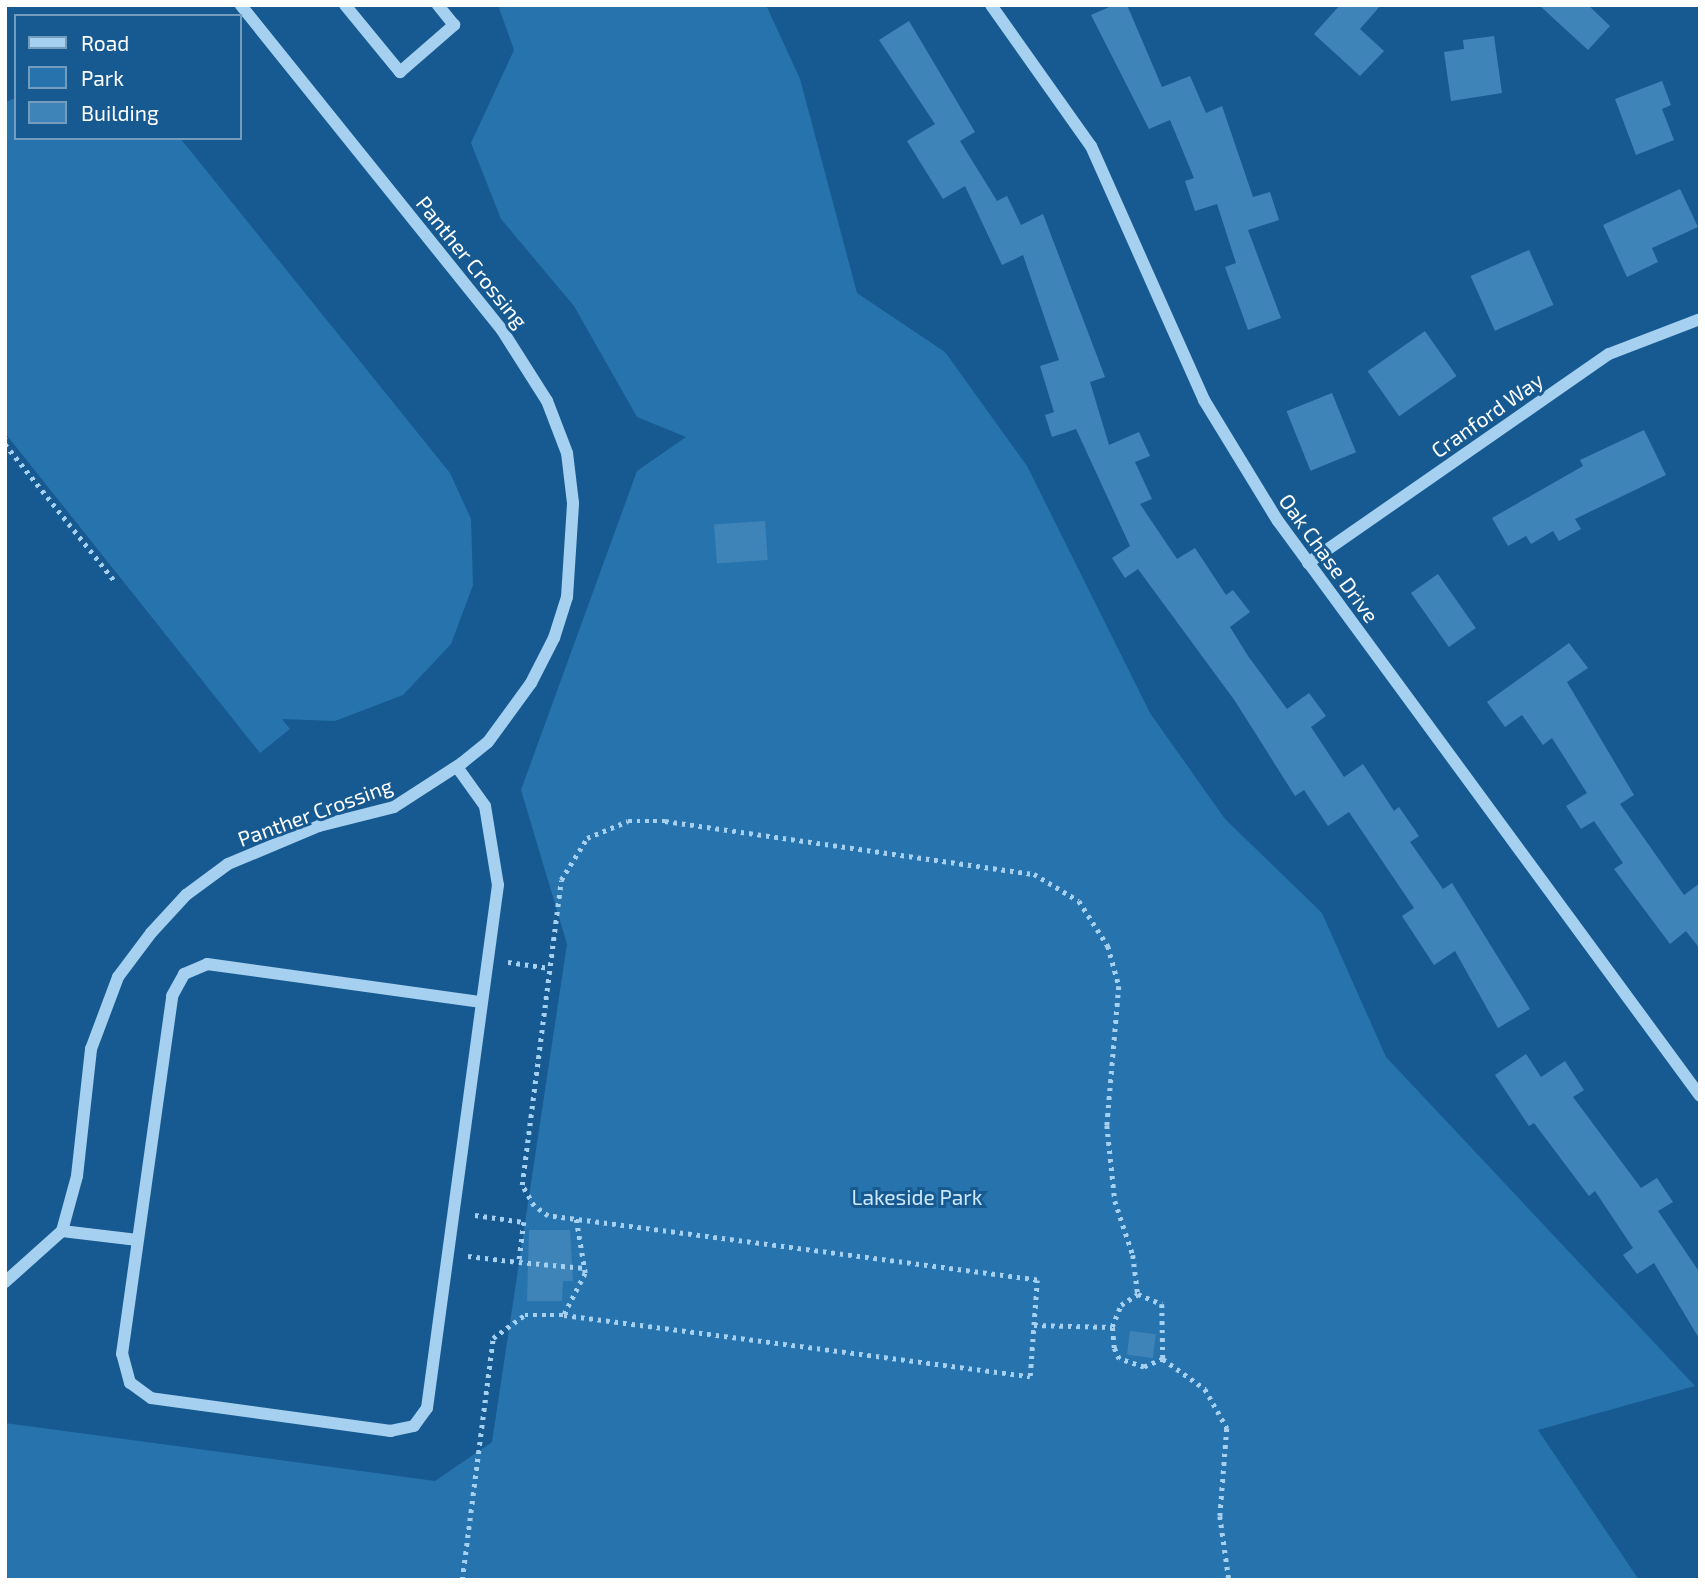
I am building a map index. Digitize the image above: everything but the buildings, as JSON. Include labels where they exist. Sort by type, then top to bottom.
[{"type":"street","name":"Panther Crossing","points":[[62,1231],[77,1176],[91,1049],[118,977],[151,933],[186,895],[228,864],[319,826],[394,807],[457,767],[513,710],[554,638],[574,551],[567,453],[522,355],[241,5]]},
{"type":"street","points":[[345,5],[400,72],[454,24],[438,5]]},
{"type":"street","name":"Oak Chase Drive","points":[[990,5],[1091,146],[1204,400],[1308,562],[1700,1096]]},
{"type":"street","name":"Cranford Way","points":[[1308,562],[1609,354],[1700,319]]},
{"type":"street","points":[[457,767],[485,806],[495,851],[498,885],[427,1408],[414,1426],[391,1430],[151,1398],[130,1384],[122,1354],[137,1240],[172,996],[184,974],[207,964],[481,1002]]},
{"type":"street","points":[[5,1282],[62,1231],[137,1240]]},
{"type":"path","points":[[5,444],[114,580]]},
{"type":"path","points":[[462,1580],[493,1338],[525,1315],[564,1315],[1030,1376],[1037,1280],[548,1216],[522,1185],[561,880],[587,838],[628,821],[664,821],[1034,873],[1079,901],[1108,946],[1119,986],[1107,1125],[1115,1201],[1133,1255],[1138,1294]]},
{"type":"path","points":[[508,962],[550,968]]},
{"type":"path","points":[[474,1215],[524,1222],[519,1262]]},
{"type":"path","points":[[564,1315],[586,1268],[576,1245],[576,1219]]},
{"type":"path","points":[[468,1256],[586,1268]]},
{"type":"path","points":[[1138,1294],[1121,1305],[1112,1327],[1119,1359],[1144,1367],[1164,1359]]},
{"type":"path","points":[[1138,1294],[1162,1304],[1164,1359]]},
{"type":"path","points":[[1034,1325],[1112,1327]]},
{"type":"path","points":[[1164,1359],[1205,1389],[1227,1428],[1220,1516],[1229,1580]]},
{"type":"green space","name":"Lakeside Park","points":[[498,5],[766,5],[800,79],[857,293],[945,352],[1027,466],[1150,713],[1225,819],[1322,913],[1386,1057],[1695,1386],[1538,1430],[1639,1580],[5,1580],[5,1423],[435,1481],[492,1442],[567,944],[521,790],[637,471],[686,437],[637,417],[574,306],[501,219],[471,143],[514,50]]},
{"type":"green space","points":[[14,99],[14,140],[182,140],[450,473],[471,519],[473,585],[451,644],[403,695],[335,721],[282,719],[290,729],[260,753],[5,433],[5,102]]}]
